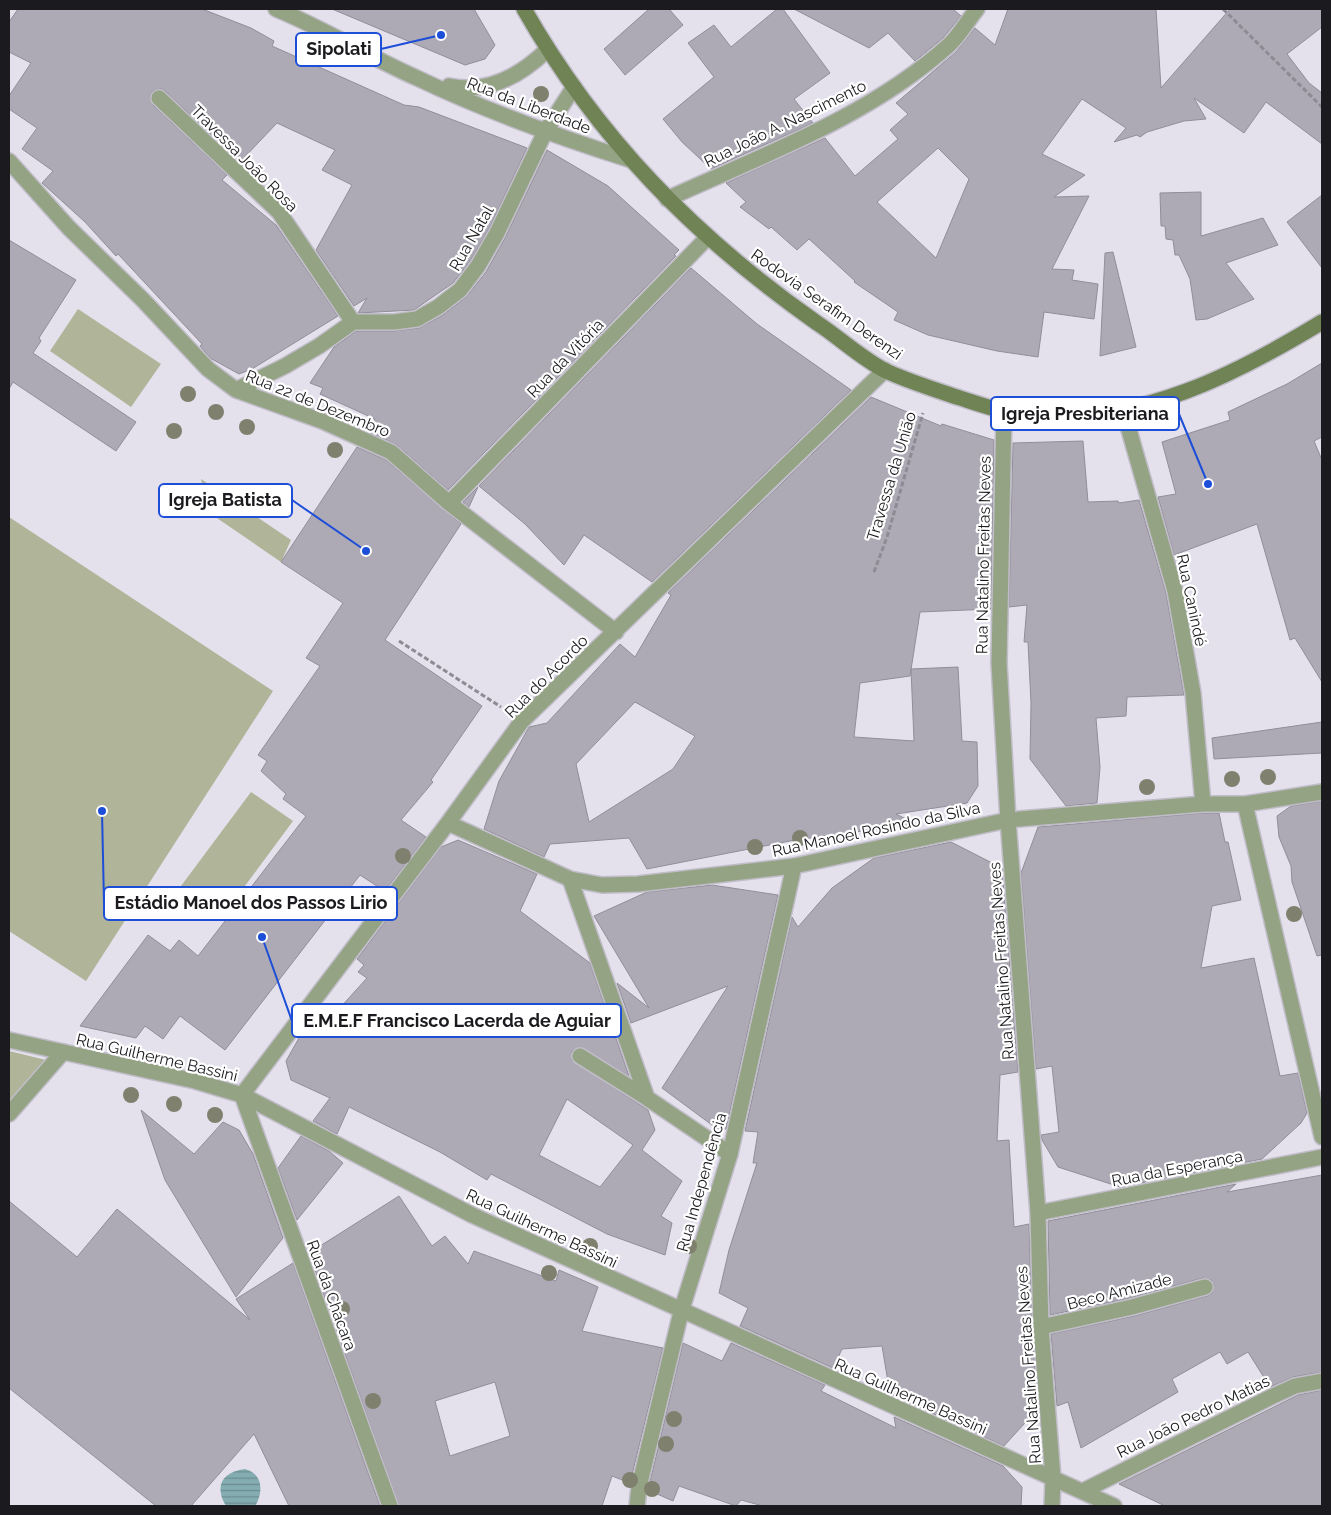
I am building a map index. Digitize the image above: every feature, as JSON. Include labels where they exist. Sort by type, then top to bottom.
[{"type":"main road","name":"Rodovia Serafim Derenzi","points":[[524,9],[547,50],[631,160],[707,238],[780,297],[885,370],[930,388],[1004,412],[1036,416],[1074,416],[1122,409],[1172,398],[1243,367],[1322,322]]},
{"type":"street","name":"Rua da Liberdade","points":[[276,9],[305,21],[416,78],[545,132],[631,160]]},
{"type":"street","name":"Rua João A. Nascimento","points":[[667,199],[828,125],[868,104],[909,77],[951,44],[977,9]]},
{"type":"street","name":"Rua da Liberdade","points":[[416,78],[467,89],[491,86],[510,78],[537,60],[547,50]]},
{"type":"street","name":"Rua Natal","points":[[353,322],[394,322],[417,319],[438,308],[460,290],[478,266],[497,233],[545,132],[574,87]]},
{"type":"street","name":"Travessa João Rosa","points":[[159,98],[279,212],[353,322]]},
{"type":"street","name":"Rua 22 de Dezembro","points":[[9,161],[69,228],[142,299],[208,369],[236,390],[322,421],[391,452],[449,503],[616,632]]},
{"type":"street","name":"Rua da Vitória","points":[[449,503],[707,238]]},
{"type":"street","points":[[236,390],[285,366],[319,346],[353,322]]},
{"type":"street","name":"Rua do Acordo","points":[[242,1095],[448,823],[522,721],[885,370]]},
{"type":"street","name":"Rua Canindé","points":[[1122,409],[1175,591],[1193,693],[1203,804]]},
{"type":"street","name":"Rua Natalino Freitas Neves","points":[[1004,412],[999,663],[1008,820],[1038,1213],[1041,1327],[1053,1478],[1052,1506]]},
{"type":"street","name":"Rua Manoel Rosindo da Silva","points":[[448,823],[570,880],[602,885],[638,884],[794,866],[1008,820],[1203,804],[1245,804],[1322,792]]},
{"type":"street","points":[[1245,804],[1322,1137]]},
{"type":"street","name":"Rua Independência","points":[[637,1506],[639,1487],[681,1312],[730,1154],[794,866]]},
{"type":"street","points":[[570,880],[647,1098]]},
{"type":"street","name":"Rua Guilherme Bassini","points":[[9,1040],[195,1081],[242,1095],[472,1216],[1114,1506]]},
{"type":"street","points":[[9,1114],[63,1052]]},
{"type":"street","points":[[580,1056],[730,1154]]},
{"type":"street","name":"Rua da Chácara","points":[[242,1095],[390,1506]]},
{"type":"street","name":"Rua da Esperança","points":[[1038,1213],[1322,1157]]},
{"type":"street","name":"Beco Amizade","points":[[1041,1327],[1132,1307],[1205,1287]]},
{"type":"street","name":"Rua João Pedro Matias","points":[[1083,1491],[1271,1396],[1295,1386],[1322,1381]]},
{"type":"path","points":[[1223,9],[1322,107]]},
{"type":"path","name":"Travessa da União","points":[[874,572],[887,537],[930,388]]},
{"type":"path","points":[[399,641],[522,721]]},
{"type":"green space","points":[[78,309],[161,364],[131,407],[50,351]]},
{"type":"green space","points":[[201,479],[291,540],[281,562],[214,516],[207,506]]},
{"type":"green space","points":[[9,517],[273,691],[86,981],[9,931]]},
{"type":"green space","points":[[251,792],[293,821],[222,917],[181,886]]},
{"type":"green space","points":[[9,1051],[46,1060],[9,1105]]},
{"type":"water","points":[[245,1469],[256,1475],[259,1480],[258,1501],[255,1506],[226,1506],[222,1499],[222,1481],[231,1473]]},
{"type":"building","points":[[18,9],[202,9],[251,28],[274,41],[272,46],[404,105],[419,107],[527,148],[489,229],[470,261],[453,283],[414,310],[358,313],[367,298],[354,306],[316,250],[352,185],[322,170],[335,150],[277,123],[240,162],[165,91],[161,89],[153,91],[150,96],[153,105],[227,175],[222,180],[276,225],[338,316],[252,369],[239,374],[210,358],[200,346],[202,344],[118,254],[116,256],[85,222],[42,183],[53,171],[22,149],[37,128],[9,109],[9,96],[31,63],[9,52],[9,22]]},
{"type":"building","points":[[332,9],[474,9],[495,45],[485,59],[465,65]]},
{"type":"building","points":[[649,9],[669,9],[683,25],[625,75],[604,49]]},
{"type":"building","points":[[777,9],[783,9],[830,73],[794,99],[813,123],[711,169],[682,142],[663,119],[714,77],[688,43],[714,25],[731,47]]},
{"type":"building","points":[[794,9],[953,9],[961,16],[943,38],[915,61],[888,33],[869,48]]},
{"type":"building","points":[[1008,9],[1156,9],[1161,88],[1230,9],[1322,9],[1322,27],[1287,54],[1309,83],[1322,93],[1322,144],[1266,102],[1244,133],[1194,98],[1206,119],[1184,121],[1147,132],[1140,137],[1137,135],[1114,142],[1126,128],[1082,99],[1042,154],[1085,175],[1054,197],[1089,196],[1052,269],[1074,270],[1072,280],[1098,284],[1094,319],[1044,312],[1038,357],[997,351],[928,335],[894,320],[898,312],[854,282],[809,239],[797,250],[771,227],[769,229],[740,207],[746,202],[726,183],[825,138],[855,176],[898,139],[890,130],[908,114],[896,103],[956,52],[975,28],[995,45]],"holes":[[[938,148],[969,179],[936,258],[877,202]]]},
{"type":"building","points":[[547,150],[608,186],[679,250],[674,255],[676,256],[448,490],[397,445],[367,431],[375,419],[320,394],[323,388],[310,383],[334,347],[356,331],[394,331],[419,328],[443,315],[466,297],[486,272],[505,238]]},
{"type":"building","points":[[1201,192],[1201,236],[1263,218],[1278,245],[1226,263],[1254,299],[1207,319],[1196,320],[1190,279],[1179,255],[1175,255],[1173,240],[1166,239],[1165,226],[1161,226],[1160,193]]},
{"type":"building","points":[[1322,195],[1322,268],[1287,222]]},
{"type":"building","points":[[9,240],[76,280],[39,338],[41,341],[33,353],[136,422],[116,451],[13,382],[9,389]]},
{"type":"building","points":[[1113,252],[1136,347],[1100,356],[1105,253]]},
{"type":"building","points":[[691,268],[757,324],[851,390],[652,582],[584,535],[564,565],[525,524],[479,486]]},
{"type":"building","points":[[1322,363],[1322,437],[1314,441],[1322,460],[1322,682],[1295,638],[1290,640],[1257,524],[1174,555],[1158,497],[1176,494],[1162,442],[1230,420],[1228,412],[1287,384]]},
{"type":"building","points":[[871,397],[941,426],[942,424],[994,440],[991,609],[920,612],[911,669],[958,667],[962,741],[977,742],[978,786],[967,803],[896,814],[916,824],[795,840],[647,869],[629,838],[550,844],[544,857],[484,829],[499,781],[529,727],[547,723],[620,644],[635,657],[671,595],[668,593]],"holes":[[[911,669],[914,741],[854,737],[860,683],[910,676]],[[635,702],[695,736],[673,769],[589,822],[576,764]]]},
{"type":"building","points":[[1083,441],[1088,502],[1118,501],[1119,503],[1139,500],[1166,593],[1184,695],[1127,697],[1126,716],[1096,718],[1100,767],[1097,803],[1066,806],[1030,759],[1031,703],[1028,642],[1024,642],[1027,605],[1009,607],[1013,443]]},
{"type":"building","points":[[357,447],[386,460],[461,524],[385,640],[482,706],[431,780],[433,782],[401,820],[426,837],[375,904],[383,890],[360,875],[225,1050],[180,1016],[163,1039],[145,1026],[136,1038],[80,1026],[148,935],[170,951],[179,940],[198,956],[306,816],[283,799],[286,794],[261,771],[267,761],[258,755],[320,666],[306,658],[343,603],[281,562]]},
{"type":"building","points":[[478,487],[469,507],[463,502]]},
{"type":"building","points":[[1322,722],[1322,753],[1214,759],[1212,738]]},
{"type":"building","points":[[1322,801],[1322,955],[1317,956],[1292,882],[1291,866],[1279,837],[1277,816],[1291,806]]},
{"type":"building","points":[[1219,813],[1225,842],[1228,842],[1241,900],[1212,906],[1201,968],[1254,958],[1280,1076],[1298,1073],[1307,1113],[1301,1123],[1262,1159],[1120,1187],[1058,1167],[1042,1140],[1041,1135],[1059,1132],[1052,1066],[1036,1069],[1021,873],[1038,827]]},
{"type":"building","points":[[458,840],[537,874],[520,911],[590,963],[629,1076],[581,1047],[572,1051],[572,1060],[648,1110],[655,1130],[642,1150],[682,1181],[661,1216],[672,1223],[665,1255],[607,1234],[491,1174],[487,1180],[440,1152],[349,1107],[337,1134],[313,1121],[330,1098],[291,1080],[286,1061],[299,1038],[321,1014],[329,1020],[367,978],[358,972],[364,965],[357,959],[441,847]],"holes":[[[567,1099],[633,1145],[600,1187],[539,1155]]]},
{"type":"building","points":[[951,842],[1002,868],[1018,1072],[1000,1075],[997,1141],[1009,1140],[1014,1227],[1029,1224],[1032,1327],[1038,1412],[1033,1414],[1004,1446],[890,1394],[882,1346],[842,1349],[833,1368],[740,1326],[748,1308],[719,1293],[729,1250],[757,1163],[753,1163],[758,1132],[745,1131],[792,917],[798,927],[832,888],[874,858]]},
{"type":"building","points":[[712,885],[778,895],[726,1129],[716,1128],[662,1088],[728,986],[631,1023],[617,983],[649,1008],[594,916],[647,892]]},
{"type":"building","points":[[141,1110],[194,1154],[223,1122],[239,1130],[253,1154],[283,1238],[236,1297],[165,1180]]},
{"type":"building","points":[[301,1136],[329,1151],[343,1163],[297,1220],[278,1168]]},
{"type":"building","points":[[1322,1175],[1322,1372],[1293,1377],[1270,1387],[1248,1352],[1227,1364],[1220,1352],[1172,1379],[1178,1392],[1081,1448],[1068,1402],[1057,1406],[1051,1334],[1134,1316],[1207,1296],[1212,1293],[1214,1285],[1211,1280],[1203,1278],[1130,1298],[1050,1315],[1048,1221],[1236,1184],[1227,1192]]},
{"type":"building","points":[[399,1196],[432,1246],[445,1236],[468,1264],[474,1251],[556,1281],[559,1270],[598,1287],[582,1331],[663,1348],[630,1483],[612,1476],[602,1506],[399,1506],[309,1253]],"holes":[[[495,1382],[510,1436],[450,1456],[435,1401]]]},
{"type":"building","points":[[9,1201],[77,1257],[117,1209],[250,1320],[236,1299],[293,1263],[380,1506],[289,1506],[254,1434],[191,1506],[156,1506],[9,1388]]},
{"type":"building","points":[[683,1343],[722,1361],[731,1343],[825,1385],[821,1391],[896,1428],[894,1417],[1003,1466],[1022,1487],[1021,1506],[763,1506],[741,1500],[736,1506],[679,1486],[673,1501],[648,1490]]},
{"type":"building","points":[[1322,1390],[1322,1506],[1165,1506],[1119,1484],[1298,1395]]},
{"type":"place","name":"Sipolati","points":[[441,35]]},
{"type":"place","name":"Igreja Presbiteriana","points":[[1208,484]]},
{"type":"place","name":"Igreja Batista","points":[[366,551]]},
{"type":"place","name":"Estádio Manoel dos Passos Lirio","points":[[102,811]]},
{"type":"place","name":"E.M.E.F Francisco Lacerda de Aguiar","points":[[262,937]]}]
